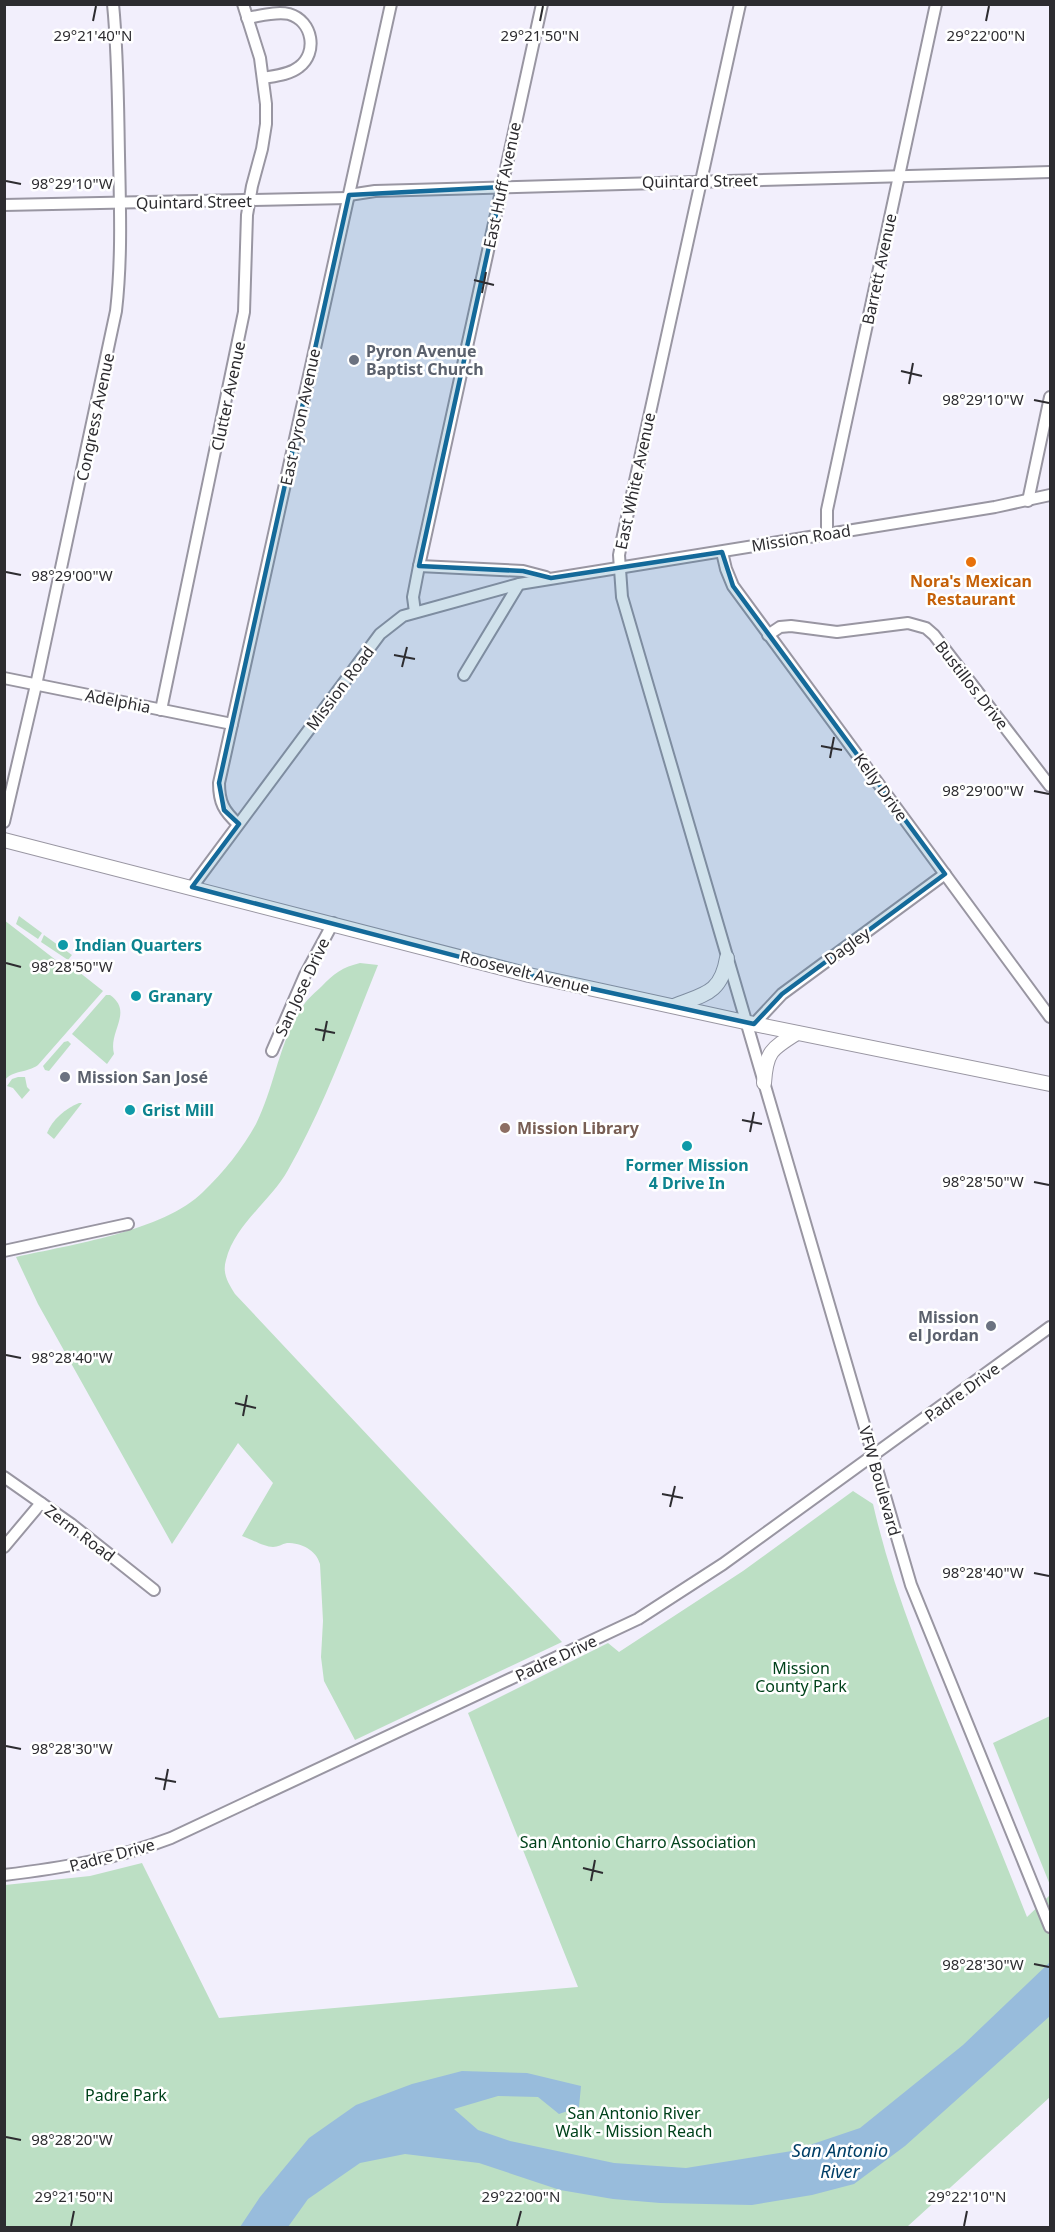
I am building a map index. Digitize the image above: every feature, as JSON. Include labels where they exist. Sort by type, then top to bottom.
[{"type":"main road","name":"Roosevelt Avenue","points":[[4,840],[529,975],[797,1033],[1050,1084]]},
{"type":"main road","points":[[674,1006],[714,990],[725,974],[727,958]]},
{"type":"main road","points":[[764,1083],[767,1057],[780,1043],[797,1033]]},
{"type":"street","name":"Congress Avenue","points":[[4,822],[36,685],[116,311],[120,266],[120,203],[117,55],[113,4]]},
{"type":"street","name":"Clutter Avenue","points":[[161,710],[241,333],[244,312],[247,215],[266,124],[263,78],[257,48],[243,4]]},
{"type":"street","name":"East Pyron Avenue","points":[[238,824],[224,810],[219,798],[219,783],[391,4]]},
{"type":"street","name":"East Huff Avenue","points":[[415,612],[413,597],[418,566],[542,4]]},
{"type":"street","name":"East White Avenue","points":[[740,4],[622,540],[619,568],[622,597],[727,958],[750,1023]]},
{"type":"street","name":"Barrett Avenue","points":[[827,534],[827,510],[936,4]]},
{"type":"street","points":[[247,18],[281,13],[290,15],[303,23],[310,37],[308,56],[301,66],[293,71],[263,78]]},
{"type":"street","name":"Quintard Street","points":[[4,204],[250,201],[349,196],[375,191],[1050,172]]},
{"type":"street","points":[[1028,501],[1050,397]]},
{"type":"street","name":"Mission Road","points":[[192,887],[380,634],[393,622],[415,612],[519,584],[1028,501],[1050,495]]},
{"type":"street","name":"Kelly Drive","points":[[722,552],[729,578],[768,635],[1050,1017]]},
{"type":"street","name":"Mission Road","points":[[418,566],[523,571],[551,578]]},
{"type":"street","points":[[464,675],[519,584]]},
{"type":"street","name":"Bustillos Drive","points":[[768,635],[780,627],[791,626],[837,632],[908,622],[926,628],[1050,786]]},
{"type":"street","name":"Adelphia","points":[[4,678],[232,724]]},
{"type":"street","name":"Dagley","points":[[750,1023],[782,994],[945,874]]},
{"type":"street","name":"San Jose Drive","points":[[272,1051],[305,975],[333,923]]},
{"type":"street","name":"VFW Boulevard","points":[[750,1023],[764,1083],[897,1541],[922,1616],[1050,1927]]},
{"type":"street","points":[[4,1251],[128,1224]]},
{"type":"street","name":"Padre Drive","points":[[4,1875],[88,1863],[124,1855],[171,1838],[638,1619],[693,1584],[1050,1327]]},
{"type":"street","name":"Zerm Road","points":[[4,1477],[71,1524],[154,1590]]},
{"type":"street","points":[[4,1547],[41,1503]]},
{"type":"highlighted area","points":[[502,187],[419,566],[523,571],[551,578],[722,552],[733,586],[945,874],[782,994],[754,1024],[529,975],[192,887],[239,824],[224,810],[219,783],[349,195]]},
{"type":"green space","points":[[19,916],[42,933],[38,939],[16,924]]},
{"type":"green space","points":[[4,920],[70,971],[79,972],[103,991],[38,1065],[5,1080]]},
{"type":"green space","points":[[44,935],[72,955],[68,960],[41,942]]},
{"type":"green space","points":[[360,963],[378,965],[336,1069],[314,1120],[288,1170],[237,1235],[225,1265],[226,1278],[235,1294],[562,1642],[355,1740],[324,1681],[321,1657],[323,1621],[318,1559],[308,1548],[298,1544],[287,1543],[269,1547],[242,1536],[273,1483],[238,1443],[172,1544],[38,1304],[16,1257],[141,1227],[165,1217],[203,1192],[232,1160],[256,1124],[288,1034],[303,1006],[334,975]]},
{"type":"green space","points":[[106,995],[110,995],[117,1001],[120,1008],[114,1037],[114,1054],[107,1064],[72,1034]]},
{"type":"green space","points":[[68,1041],[71,1044],[49,1071],[45,1070],[43,1066],[64,1042]]},
{"type":"green space","points":[[25,1077],[30,1090],[22,1099],[13,1088],[7,1086],[12,1079]]},
{"type":"green space","points":[[82,1103],[54,1139],[47,1133],[60,1115]]},
{"type":"green space","points":[[853,1491],[873,1504],[890,1566],[911,1628],[1027,1917],[1050,1895],[1050,2097],[908,2226],[5,2227],[5,1885],[90,1876],[142,1863],[219,2018],[578,1987],[468,1713],[608,1643],[619,1652],[743,1571]]},
{"type":"green space","points":[[1050,1716],[1050,1885],[993,1743]]},
{"type":"water","name":"San Antonio River","points":[[1050,1962],[1050,2016],[905,2146],[854,2184],[812,2195],[752,2205],[660,2203],[613,2199],[560,2190],[479,2163],[405,2154],[360,2163],[308,2199],[288,2227],[240,2227],[260,2197],[309,2138],[356,2105],[412,2084],[462,2071],[527,2073],[581,2086],[579,2107],[559,2114],[538,2097],[498,2096],[454,2109],[478,2130],[510,2141],[614,2163],[686,2168],[792,2151],[860,2128],[963,2045]]},
{"type":"place","name":"Pyron Avenue Baptist Church","points":[[354,360]]},
{"type":"place","name":"Nora's Mexican Restaurant","points":[[971,562]]},
{"type":"place","name":"Indian Quarters","points":[[63,945]]},
{"type":"place","name":"Granary","points":[[136,996]]},
{"type":"place","name":"Mission San José","points":[[65,1077]]},
{"type":"place","name":"Grist Mill","points":[[130,1110]]},
{"type":"place","name":"Mission Library","points":[[505,1128]]},
{"type":"place","name":"Former Mission 4 Drive In","points":[[687,1146]]},
{"type":"place","name":"Mission el Jordan","points":[[991,1326]]},
{"type":"park label","name":"Mission County Park","points":[[801,1677]]},
{"type":"park label","name":"San Antonio Charro Association","points":[[638,1842]]},
{"type":"park label","name":"Padre Park","points":[[126,2095]]},
{"type":"park label","name":"San Antonio River Walk - Mission Reach","points":[[634,2122]]}]
